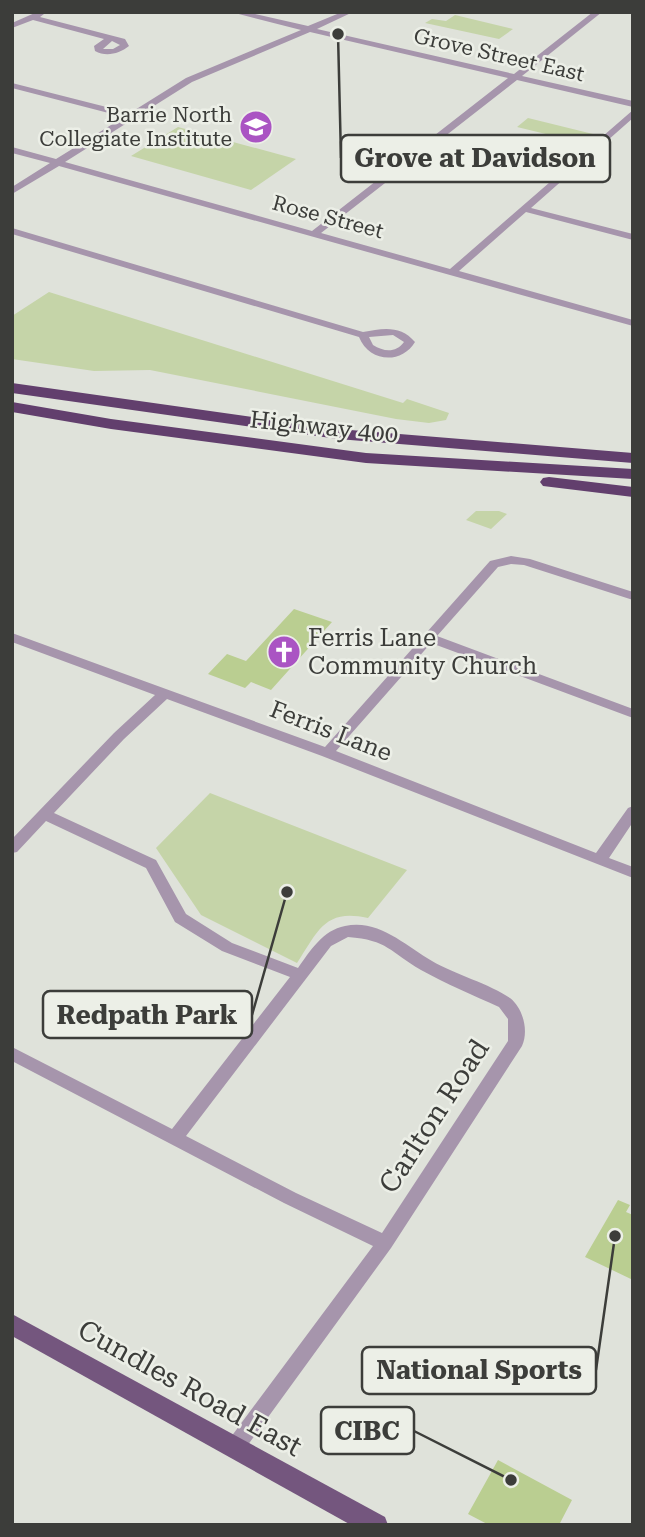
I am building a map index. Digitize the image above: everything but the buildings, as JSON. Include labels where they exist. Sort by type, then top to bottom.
[{"type":"highway","name":"Highway 400","points":[[12,388],[211,418],[400,440],[633,458]]},
{"type":"highway","name":"Highway 400","points":[[12,407],[138,428],[366,458],[633,474]]},
{"type":"highway","points":[[400,440],[460,438],[633,447]]},
{"type":"highway","points":[[366,458],[633,492]]},
{"type":"main road","name":"Cundles Road East","points":[[12,1324],[376,1525]]},
{"type":"street","points":[[12,26],[46,12]]},
{"type":"street","name":"Grove Street East","points":[[235,12],[633,104]]},
{"type":"street","points":[[12,191],[189,80],[349,12]]},
{"type":"street","points":[[315,233],[598,12]]},
{"type":"street","points":[[32,17],[109,38]]},
{"type":"street","points":[[12,85],[132,116]]},
{"type":"street","points":[[452,272],[633,113]]},
{"type":"street","name":"Rose Street","points":[[12,150],[633,323]]},
{"type":"street","points":[[525,209],[633,237]]},
{"type":"street","points":[[12,231],[363,335]]},
{"type":"street","points":[[327,752],[489,568],[501,561],[526,562],[633,596]]},
{"type":"street","name":"Ferris Lane","points":[[12,637],[327,752],[633,873]]},
{"type":"street","points":[[428,637],[633,715]]},
{"type":"street","points":[[12,848],[119,736],[164,694]]},
{"type":"street","points":[[600,859],[633,811]]},
{"type":"street","points":[[45,815],[151,864],[180,918],[227,947],[301,975]]},
{"type":"street","name":"Carlton Road","points":[[175,1138],[326,942],[346,931],[371,933],[397,944],[425,965],[505,1003],[516,1018],[516,1042],[385,1243],[235,1447]]},
{"type":"street","points":[[12,1053],[385,1243]]},
{"type":"green space","points":[[455,15],[513,29],[499,39],[425,23],[432,19],[446,21]]},
{"type":"green space","points":[[528,118],[597,135],[587,144],[517,127]]},
{"type":"green space","points":[[178,127],[296,159],[251,190],[131,156]]},
{"type":"green space","points":[[49,292],[403,403],[407,399],[449,413],[446,420],[429,423],[396,419],[150,370],[94,371],[12,359],[12,316]]},
{"type":"green space","points":[[476,511],[499,511],[507,514],[491,529],[466,520]]},
{"type":"green space","points":[[210,793],[407,870],[368,918],[342,916],[324,925],[297,963],[201,915],[156,848]]},
{"type":"place","name":"Grove at Davidson","points":[[338,34]]},
{"type":"place","name":"Barrie North Collegiate Institute","points":[[256,127]]},
{"type":"place","name":"Ferris Lane Community Church","points":[[284,652]]},
{"type":"place","name":"Redpath Park","points":[[287,892]]},
{"type":"place","name":"National Sports","points":[[615,1236]]},
{"type":"place","name":"CIBC","points":[[511,1480]]}]
